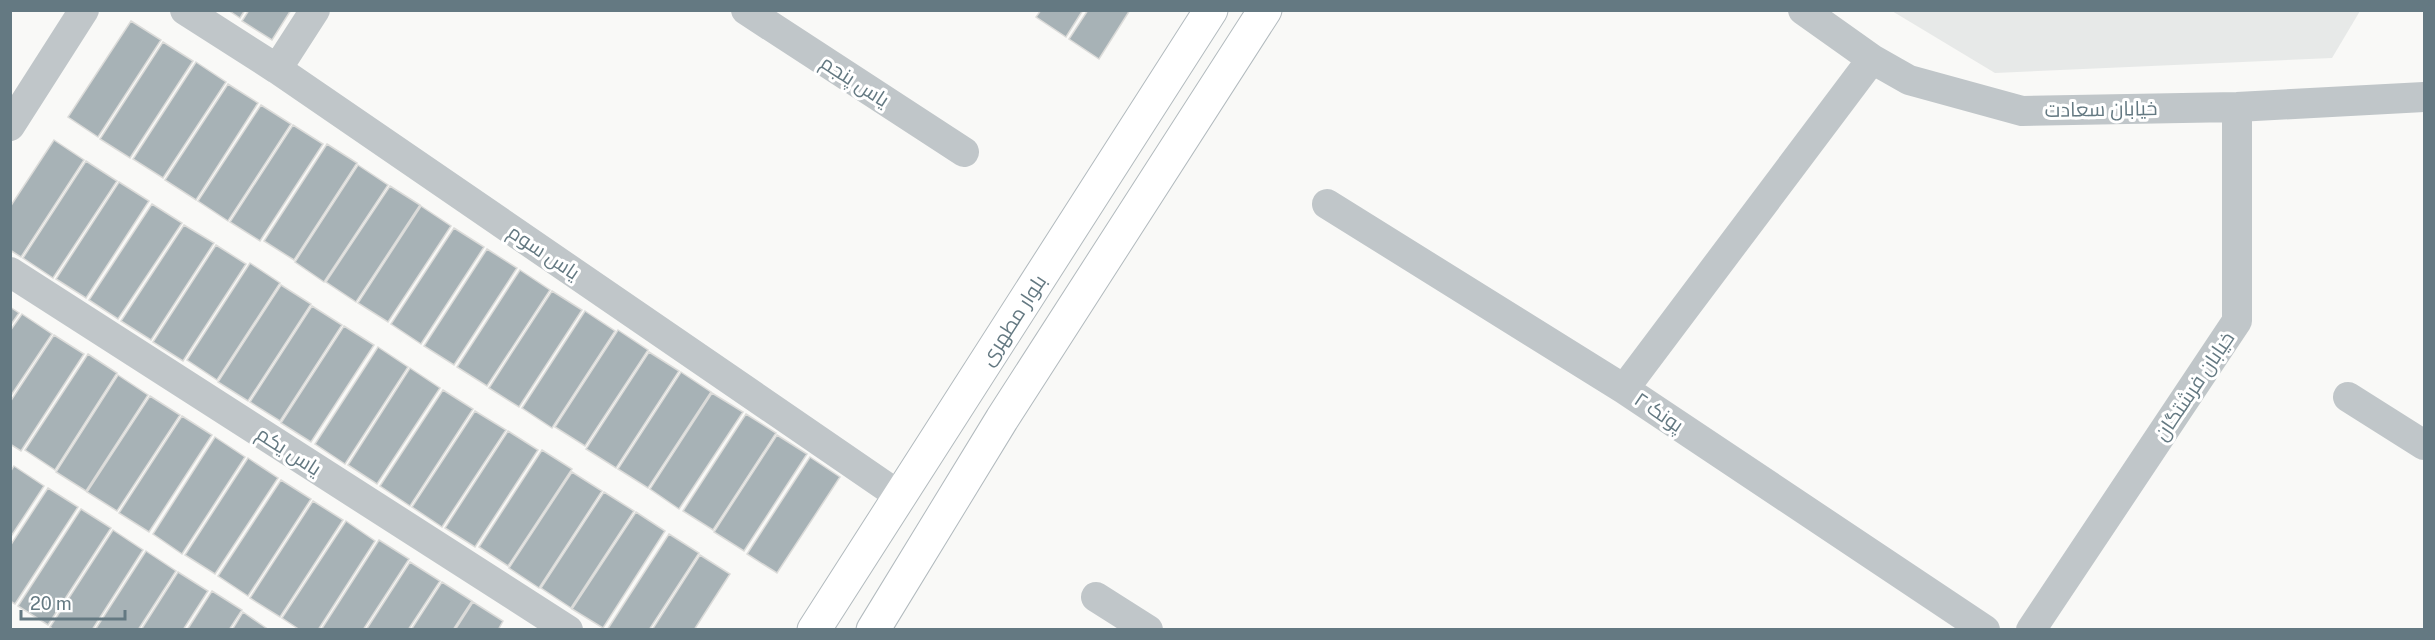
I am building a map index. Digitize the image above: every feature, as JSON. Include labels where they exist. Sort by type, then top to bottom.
[{"type":"main road","name":"بلوار مطهری","points":[[814,630],[1211,10]]},
{"type":"main road","points":[[873,630],[1002,418],[1265,10]]},
{"type":"street","points":[[10,126],[84,10]]},
{"type":"street","name":"یاس سوم","points":[[185,10],[277,69],[900,497]]},
{"type":"street","points":[[277,69],[315,10]]},
{"type":"street","name":"یاس پنجم","points":[[746,10],[964,152]]},
{"type":"street","name":"خیابان سعادت","points":[[1803,10],[1872,59],[1909,80],[2022,111],[2237,107],[2424,97]]},
{"type":"street","points":[[1624,389],[1872,59]]},
{"type":"street","name":"خیابان فرشتگان","points":[[2031,630],[2237,321],[2237,107]]},
{"type":"street","name":"پونک ۲","points":[[1327,204],[1624,389],[1986,630]]},
{"type":"street","name":"یاس یکم","points":[[10,272],[568,630]]},
{"type":"street","points":[[2348,397],[2424,445]]},
{"type":"street","points":[[1096,597],[1148,630]]},
{"type":"shaded area","points":[[1892,11],[2360,11],[2332,58],[1995,73]]},
{"type":"building","points":[[228,10],[245,10],[240,18]]},
{"type":"building","points":[[249,10],[291,10],[272,40],[242,21]]},
{"type":"building","points":[[1041,10],[1083,10],[1066,37],[1036,17]]},
{"type":"building","points":[[1088,10],[1130,10],[1099,59],[1069,39]]},
{"type":"building","points":[[131,21],[161,40],[98,137],[68,117]]},
{"type":"building","points":[[163,42],[193,61],[130,158],[100,139]]},
{"type":"building","points":[[196,62],[226,82],[163,178],[133,159]]},
{"type":"building","points":[[228,84],[258,103],[196,200],[165,180]]},
{"type":"building","points":[[261,105],[291,124],[228,221],[198,201]]},
{"type":"building","points":[[293,125],[323,144],[260,241],[230,222]]},
{"type":"building","points":[[54,140],[84,160],[21,257],[10,250],[10,207]]},
{"type":"building","points":[[327,144],[357,163],[294,260],[264,241]]},
{"type":"building","points":[[86,161],[117,181],[53,278],[23,258]]},
{"type":"building","points":[[358,165],[388,185],[324,282],[295,262]]},
{"type":"building","points":[[119,182],[149,201],[86,298],[56,279]]},
{"type":"building","points":[[390,186],[420,205],[356,302],[326,282]]},
{"type":"building","points":[[152,204],[182,223],[118,319],[89,300]]},
{"type":"building","points":[[421,206],[451,226],[388,322],[358,303]]},
{"type":"building","points":[[184,225],[214,243],[151,340],[121,321]]},
{"type":"building","points":[[454,228],[484,247],[421,344],[391,324]]},
{"type":"building","points":[[216,245],[246,264],[183,361],[153,342]]},
{"type":"building","points":[[487,249],[517,268],[454,365],[424,346]]},
{"type":"building","points":[[250,263],[280,283],[217,380],[187,360]]},
{"type":"building","points":[[520,270],[550,290],[487,386],[457,367]]},
{"type":"building","points":[[281,285],[311,304],[248,401],[218,382]]},
{"type":"building","points":[[552,291],[582,310],[519,407],[489,388]]},
{"type":"building","points":[[312,306],[342,325],[280,421],[250,402]]},
{"type":"building","points":[[10,307],[19,313],[10,326]]},
{"type":"building","points":[[585,311],[615,331],[552,428],[522,408]]},
{"type":"building","points":[[22,314],[52,334],[10,397],[10,331]]},
{"type":"building","points":[[344,326],[374,345],[311,442],[281,423]]},
{"type":"building","points":[[618,330],[648,350],[585,446],[555,427]]},
{"type":"building","points":[[54,335],[84,354],[21,451],[10,444],[10,402]]},
{"type":"building","points":[[378,347],[408,367],[345,464],[315,444]]},
{"type":"building","points":[[649,352],[679,371],[616,468],[586,449]]},
{"type":"building","points":[[88,354],[117,373],[55,470],[25,450]]},
{"type":"building","points":[[410,368],[440,388],[377,484],[348,465]]},
{"type":"building","points":[[681,372],[711,392],[648,488],[618,469]]},
{"type":"building","points":[[118,375],[148,395],[86,491],[56,472]]},
{"type":"building","points":[[443,390],[473,409],[410,506],[380,486]]},
{"type":"building","points":[[712,393],[743,412],[679,509],[650,489]]},
{"type":"building","points":[[150,396],[180,415],[117,511],[87,492]]},
{"type":"building","points":[[475,411],[506,430],[442,527],[412,507]]},
{"type":"building","points":[[746,414],[776,433],[713,530],[683,511]]},
{"type":"building","points":[[182,416],[212,435],[149,532],[119,513]]},
{"type":"building","points":[[508,431],[538,450],[475,547],[445,528]]},
{"type":"building","points":[[777,435],[807,454],[744,551],[714,532]]},
{"type":"building","points":[[215,437],[245,457],[182,554],[153,534]]},
{"type":"building","points":[[542,450],[572,469],[508,566],[479,547]]},
{"type":"building","points":[[810,457],[840,477],[777,573],[747,554]]},
{"type":"building","points":[[248,458],[278,478],[215,574],[185,555]]},
{"type":"building","points":[[14,466],[44,486],[10,538],[10,472]]},
{"type":"building","points":[[572,472],[602,491],[539,588],[509,568]]},
{"type":"building","points":[[281,480],[311,499],[248,596],[218,576]]},
{"type":"building","points":[[48,488],[78,507],[15,604],[10,601],[10,546]]},
{"type":"building","points":[[604,492],[634,511],[571,608],[541,588]]},
{"type":"building","points":[[313,501],[343,520],[280,617],[250,598]]},
{"type":"building","points":[[81,509],[111,528],[48,625],[18,606]]},
{"type":"building","points":[[636,512],[665,531],[603,628],[572,609]]},
{"type":"building","points":[[346,521],[375,541],[318,630],[300,630],[282,618]]},
{"type":"building","points":[[113,530],[143,550],[92,630],[54,630],[50,627]]},
{"type":"building","points":[[669,534],[699,553],[649,630],[607,630]]},
{"type":"building","points":[[379,540],[409,559],[363,630],[321,630]]},
{"type":"building","points":[[146,551],[176,571],[138,630],[95,630]]},
{"type":"building","points":[[700,555],[730,574],[694,630],[652,630]]},
{"type":"building","points":[[410,562],[440,581],[408,630],[366,630]]},
{"type":"building","points":[[178,572],[208,591],[183,630],[141,630]]},
{"type":"building","points":[[442,582],[472,601],[453,630],[411,630]]},
{"type":"building","points":[[212,591],[242,610],[229,630],[187,630]]},
{"type":"building","points":[[473,602],[503,621],[498,630],[455,630]]},
{"type":"building","points":[[243,612],[269,630],[232,630]]}]
